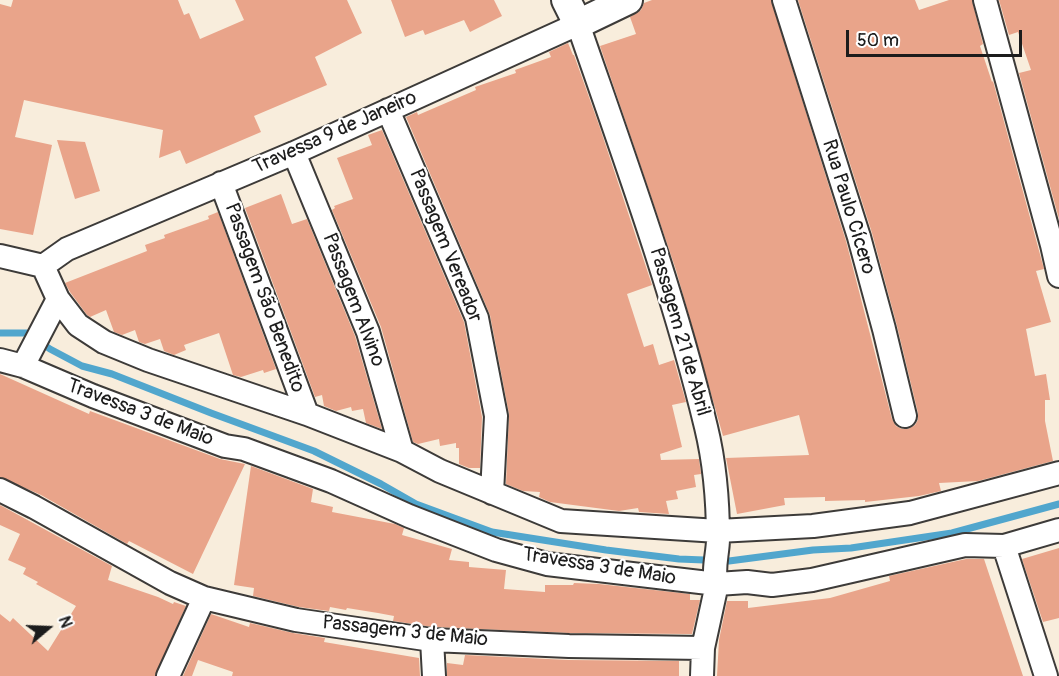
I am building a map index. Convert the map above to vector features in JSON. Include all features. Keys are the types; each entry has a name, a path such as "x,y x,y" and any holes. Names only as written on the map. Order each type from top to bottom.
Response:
{"street":[{"name":"Travessa 9 de Janeiro","path":"43,266 67,249 294,153 388,110 572,12 628,0"},
{"name":"Rua Paulo Cícero","path":"784,0 859,237 905,416"},
{"path":"985,0 1059,276"},
{"name":"Passagem 21 de Abril","path":"572,12 682,334 707,428 716,478 718,536 716,581 703,648 702,676"},
{"name":"Passagem Vereador","path":"388,110 477,318 496,416 492,493"},
{"name":"Passagem Alvino","path":"294,153 368,332 402,451"},
{"name":"Passagem São Benedito","path":"221,183 307,414"},
{"path":"0,256 43,266"},
{"name":"Travessa 3 de Maio","path":"43,266 56,302 78,325 104,342 148,360 307,414 402,451 440,471 561,521 718,536 910,513 1059,473"},
{"path":"0,360 26,358 56,302"},
{"name":"Travessa 3 de Maio","path":"26,358 93,396 225,446 244,449 331,481 409,516 496,550 547,564 772,585 812,580 965,545 1004,546 1059,530"},
{"name":"Passagem 3 de Maio","path":"0,490 170,583 204,598 296,621 432,640 569,646 703,648"},
{"path":"1004,546 1046,676"},
{"path":"168,676 204,598"},
{"path":"432,640 434,676"}],"building":[{"path":"13,0 178,0 184,15 189,13 200,39 244,20 235,0 347,0 362,33 315,57 327,85 254,116 261,132 186,164 180,150 159,158 163,130 24,100 15,137 52,145 33,235 0,229 0,4 11,7"},
{"path":"391,0 494,0 502,16 470,32 464,20 425,35 423,30 405,37"},
{"path":"652,0 771,0 846,241 892,419 896,426 908,429 915,425 918,413 897,326 872,233 798,0 915,0 919,10 949,0 972,0 983,44 980,46 993,81 1044,269 1036,271 1051,322 1026,329 1035,376 1046,374 1050,400 1045,400 1045,421 1053,461 978,481 939,483 941,491 919,496 865,502 865,500 825,501 825,497 784,498 785,505 737,514 726,458 809,455 799,415 723,436 676,270 600,46 636,34 630,17 641,10 644,3"},
{"path":"999,0 1059,0 1059,219 1019,73 1031,70 1018,32 1009,35"},
{"path":"568,43 600,128 652,285 627,294 644,347 653,344 659,365 674,360 686,402 672,405 682,447 660,454 661,460 699,459 701,474 694,475 696,487 676,491 678,499 666,501 669,514 639,512 638,508 619,511 550,502 539,497 540,492 523,491 506,484 509,414 490,315 406,117 417,112 418,115 476,90 475,87 516,73 515,70 551,57 549,52"},
{"path":"382,130 464,322 482,417 480,468 469,468 459,464 459,448 456,448 456,443 440,446 439,439 418,444 413,442 381,327 332,210 334,206 353,199 337,158 372,145 368,135"},
{"path":"57,140 85,142 100,191 75,199"},
{"path":"281,194 292,224 307,219 355,336 382,429 366,423 363,409 352,411 351,407 336,411 324,406 322,395 315,397 245,208"},
{"path":"218,212 276,369 264,373 263,370 241,377 233,375 219,333 184,345 186,350 174,355 164,351 160,339 145,344 139,342 135,330 122,335 114,332 106,310 90,317 65,283 147,251 145,245 165,238 164,235 209,219 208,216"},
{"path":"0,374 89,414 90,411 220,459 245,464 193,574 129,541 127,544 41,495 0,477"},
{"path":"251,466 313,489 311,502 333,507 332,512 395,524 404,528 402,535 452,549 449,560 469,562 469,567 506,570 504,589 545,592 545,585 573,585 574,583 690,594 690,600 700,600 692,634 569,633 433,627 393,621 394,616 378,613 347,608 346,610 330,607 329,611 299,607 253,596 254,588 234,585"},
{"path":"0,505 112,566 108,580 173,604 174,602 186,606 155,676 0,676 0,614 10,622 13,618 48,651 76,606 36,584 38,582 23,574 26,568 8,560 20,534 0,525"},
{"path":"1059,548 1059,618 1043,622 1022,559"},
{"path":"966,559 984,559 1023,676 717,676 719,640 727,601 748,601 748,608 830,598 890,581 889,576"},
{"path":"211,614 249,627 250,623 325,638 324,642 419,658 420,676 232,676 233,672 198,660 192,676 183,676"},
{"path":"465,655 569,660 679,661 679,676 447,676 447,663 463,665"}],"waterway":[{"path":"0,333 27,333 50,349 82,366 112,374 314,451 416,504 492,532 679,559 729,561 813,550 851,548 952,533 1059,504"}]}
